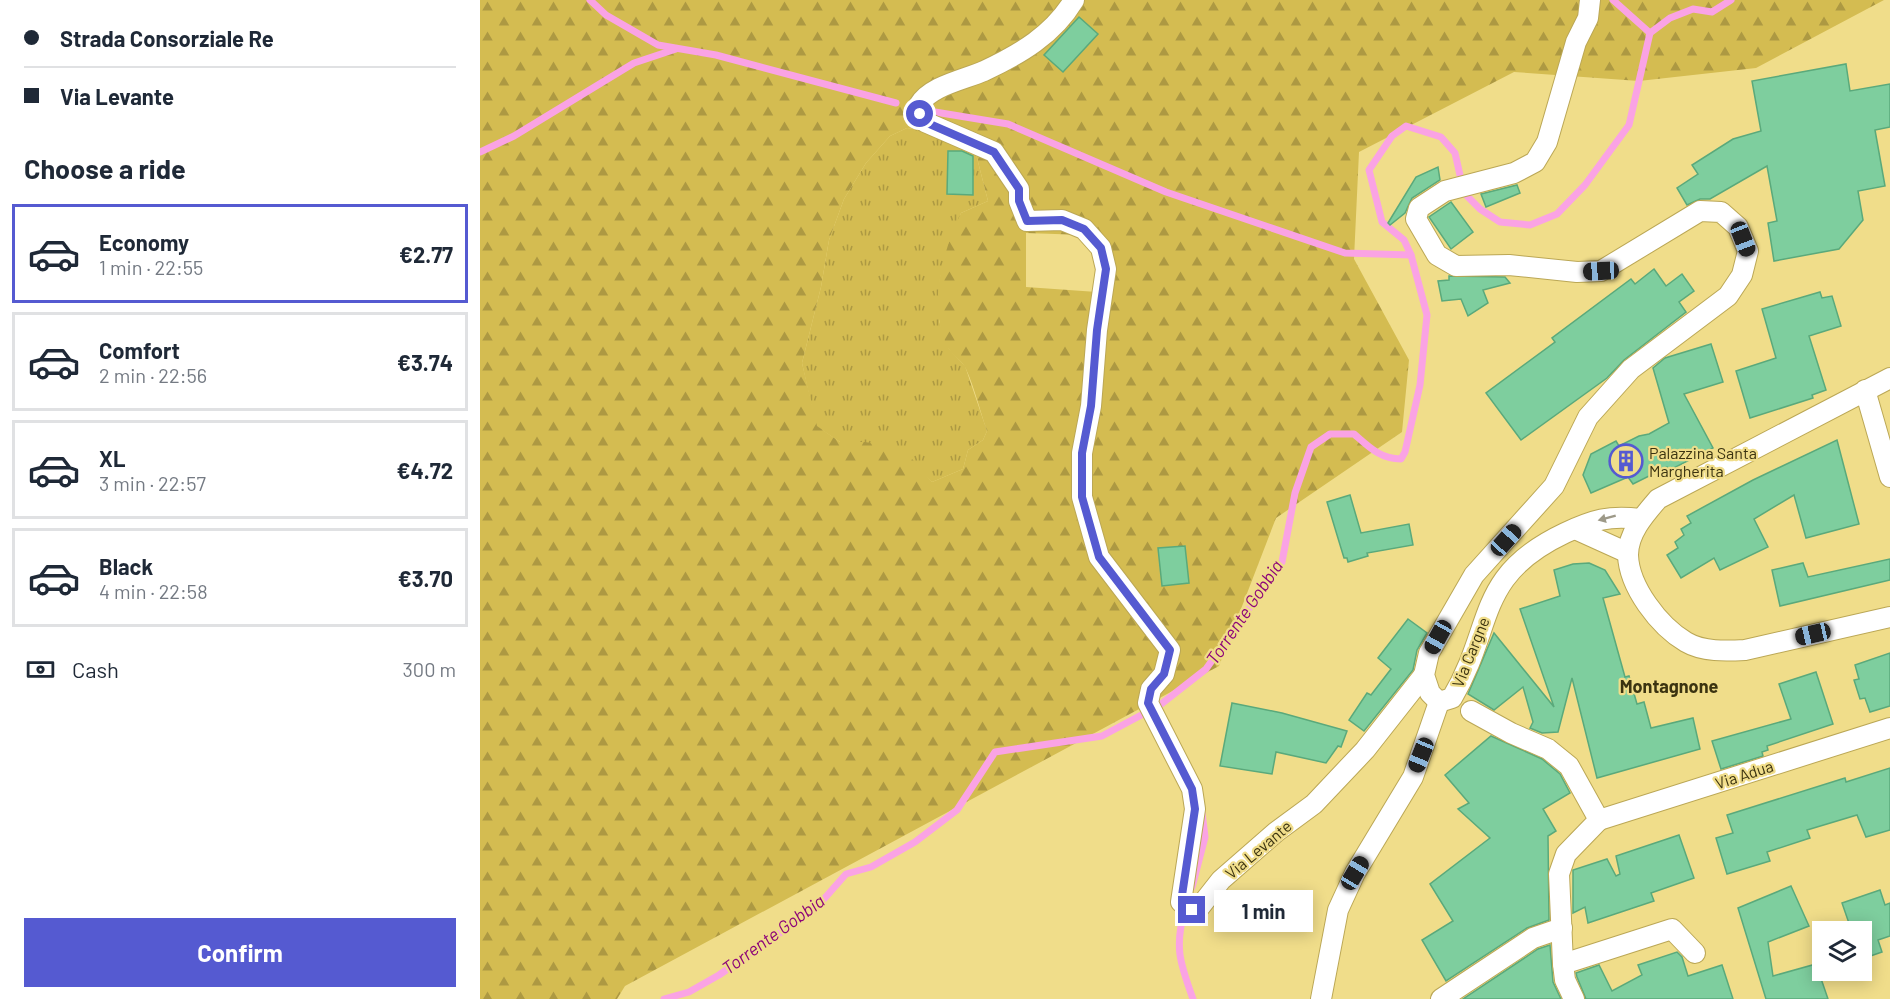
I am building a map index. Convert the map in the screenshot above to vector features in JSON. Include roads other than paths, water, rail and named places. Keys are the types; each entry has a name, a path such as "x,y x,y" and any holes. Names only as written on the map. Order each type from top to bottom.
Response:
{"street":[{"name":"Via Levante","path":"1074,0 1061,21 1030,47 985,70 925,95 919,105 925,122 994,152 1019,189 1019,201 1027,221 1062,220 1084,229 1101,248 1106,269 1097,330 1091,406 1082,453 1082,497 1099,557 1170,650 1164,674 1151,689 1148,703 1169,732 1192,789 1195,809 1187,906 1199,908 1221,880 1268,839 1321,798 1365,750 1424,675"},
{"path":"1439,702 1430,693 1424,675 1429,653 1474,575 1554,486 1588,417 1631,369 1728,296 1742,275 1748,251 1738,227 1721,212 1700,211 1601,271 1577,273 1509,265 1456,267 1437,255 1416,219 1419,208 1445,191 1514,173 1535,162 1547,142 1576,42 1588,18 1590,0"},
{"path":"1890,378 1658,499 1640,519 1628,554 1632,574 1643,598 1662,622 1687,643 1720,652 1745,650 1890,617"},
{"path":"1865,390 1890,477"},
{"name":"Via Cargne","path":"1321,999 1338,910 1355,873 1413,777 1439,702 1452,698 1464,677 1483,618 1506,573 1537,547 1575,529 1614,515 1640,519"},
{"path":"1575,529 1628,554"},
{"path":"1471,711 1511,734 1548,748 1569,766 1599,820 1566,854 1558,874 1565,980 1574,999"},
{"name":"Via Adua","path":"1599,820 1890,728"},
{"path":"1441,999 1533,938 1562,928"},
{"path":"1563,964 1672,929 1695,953"}],"waterway":[{"path":"590,0 606,15 658,45 716,55 896,103"},
{"path":"1613,0 1650,33"},
{"name":"Torrente Gobbia","path":"664,999 689,992 719,975 816,908 846,874 871,867 915,842 957,810 995,752 1102,736 1160,705 1206,669 1282,562 1295,493 1311,447 1330,434 1354,434 1381,455 1401,459 1405,452 1420,385 1427,315 1411,255 1404,240 1382,222 1369,170 1392,136 1406,126 1441,137 1455,153 1464,193 1480,209 1500,222 1530,225 1557,214 1585,185 1629,125 1650,33 1670,18 1693,9 1712,12 1731,0"},
{"path":"480,152 514,136 634,63 676,49"},
{"path":"929,111 1008,124 1166,192 1345,253 1411,255"},
{"path":"1192,887 1205,837 1202,813"},
{"path":"1185,909 1179,945 1193,999"}],"place":[{"name":"Palazzina Santa Margherita","path":"1626,461"}],"district":[{"name":"Montagnone","path":"1669,686"}]}
